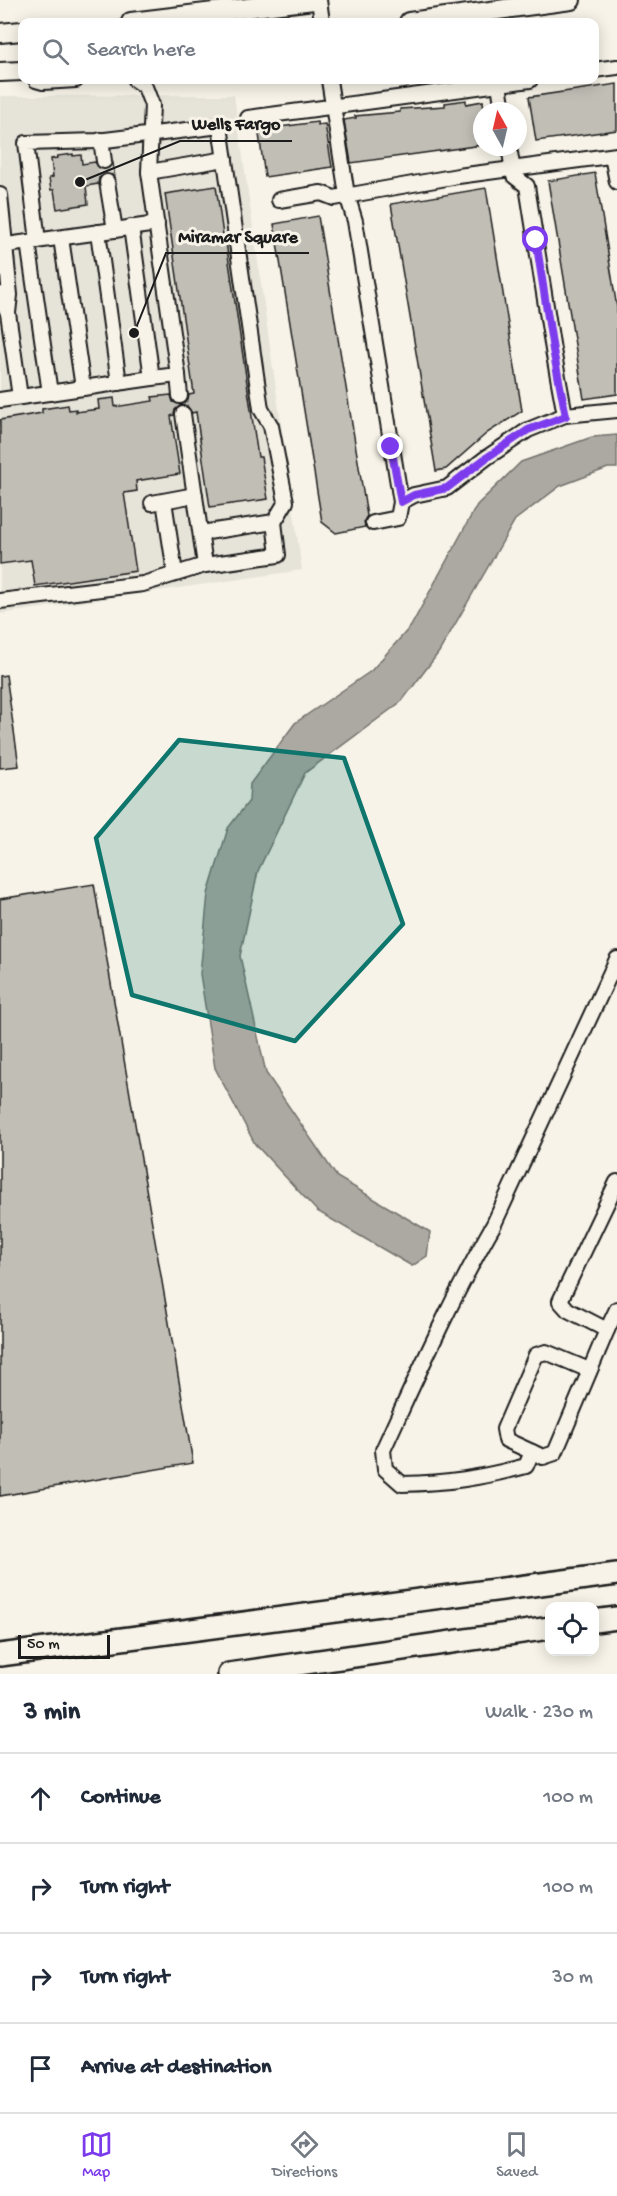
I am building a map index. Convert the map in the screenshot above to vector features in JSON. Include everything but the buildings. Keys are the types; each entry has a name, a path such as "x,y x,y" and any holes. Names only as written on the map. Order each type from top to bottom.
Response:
{"highway":[{"path":"0,1655 617,1574"},
{"path":"599,1620 617,1618"},
{"path":"229,1674 545,1629"}],"main road":[{"path":"164,18 314,0"},
{"path":"438,18 571,0"},
{"path":"0,33 18,31"}],"lane":[{"path":"319,0 321,18"},
{"path":"599,69 617,67"},
{"path":"141,84 145,87 152,105 149,172 180,396"},
{"path":"330,84 347,195 355,221 401,502 398,518 373,523"},
{"path":"248,118 499,84 502,102"},
{"path":"0,601 143,584 205,565 278,555 274,522 286,502 271,426 261,409 220,126 101,140 26,143 33,241 50,393"},
{"path":"101,140 104,160"},
{"path":"510,156 514,177 526,186 566,416"},
{"path":"279,200 321,193 334,198 512,169 615,156 617,182"},
{"path":"149,172 225,159"},
{"path":"107,183 115,230"},
{"path":"0,195 4,223 2,245 10,295 8,313 20,397"},
{"path":"2,245 157,224"},
{"path":"131,227 152,378"},
{"path":"98,232 119,383"},
{"path":"61,238 83,388"},
{"path":"0,294 8,313"},
{"path":"0,400 178,375"},
{"path":"401,502 414,495 447,488 528,430 566,416 617,410"},
{"path":"183,414 205,565"},
{"path":"175,573 158,502 195,495"},
{"path":"201,533 274,522"},
{"path":"532,1452 526,1466 490,1475 446,1483 402,1484 385,1469 383,1450 463,1279 494,1224 617,959"},
{"path":"607,1330 568,1310 560,1300 613,1203 617,1182"},
{"path":"589,1370 546,1352 536,1355 504,1429 506,1440 543,1457 555,1454 617,1309"}],"highlighted area":[{"path":"179,740 344,758 403,924 295,1041 132,995 96,838"}],"shaded area":[{"path":"234,95 302,570 0,614 0,96"},
{"path":"617,435 617,468 608,468 560,486 515,520 439,652 402,701 305,773 258,871 240,956 266,1073 337,1177 430,1232 427,1256 412,1266 317,1211 255,1144 215,1068 200,974 208,894 228,828 249,801 250,784 295,723 371,671 411,626 477,505 521,462 592,437"}],"tunnel":[{"path":"104,161 107,182"}],"place":[{"name":"Wells Fargo","path":"80,182"},
{"name":"Miramar Square","path":"134,333"}],"route":[{"path":"391,447 401,502 414,495 447,488 528,430 566,416 536,240"}]}
